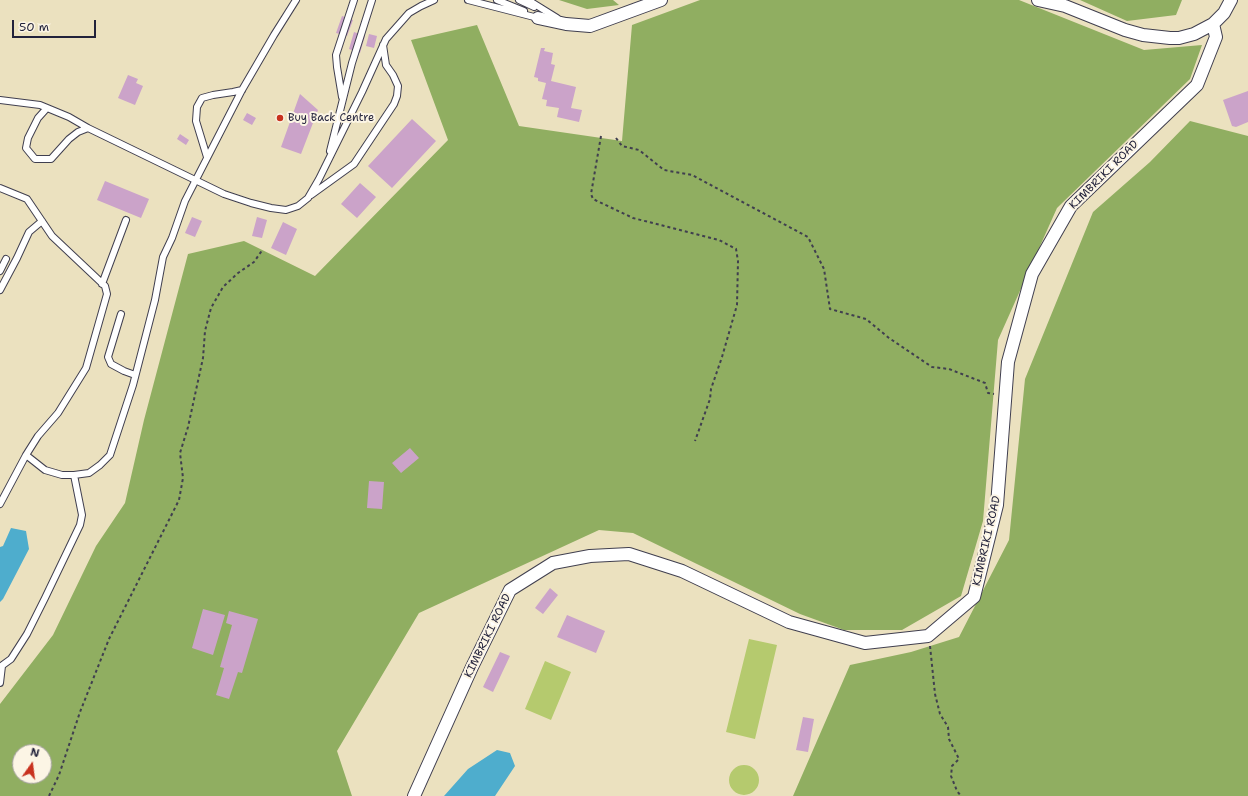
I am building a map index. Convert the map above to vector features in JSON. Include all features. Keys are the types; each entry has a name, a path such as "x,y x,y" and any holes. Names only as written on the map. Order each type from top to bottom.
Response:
{"street":[{"path":"544,16 566,24 590,26 661,0"},
{"path":"1038,0 1065,6"},
{"path":"1054,0 1065,6 1125,30 1143,35 1180,38 1194,34 1213,24 1224,12 1231,0"},
{"name":"KIMBRIKI ROAD","path":"414,796 472,667 510,590 553,563 590,556 629,554 682,571 789,622 865,643 928,636 974,597 997,505 1008,362 1032,274 1071,206 1197,85 1216,37 1213,24"}],"lane":[{"path":"26,455 45,470 62,475 74,475 89,473 110,455 135,375 155,300 163,257 172,238 185,201 242,90 296,0"},
{"path":"342,102 336,55 354,0"},
{"path":"327,163 355,52 372,0"},
{"path":"308,198 320,179 383,45 390,34 409,13 434,0"},
{"path":"468,0 544,16"},
{"path":"497,0 544,16"},
{"path":"519,0 544,16"},
{"path":"528,0 544,16"},
{"path":"0,100 40,105 69,117 88,128 224,194 251,203 286,210 298,206 354,164 394,104 398,86 386,65 383,45"},
{"path":"208,157 196,121 197,107 202,98 242,90"},
{"path":"47,108 38,118 28,138 26,148 35,159 51,159 69,139 78,132 88,128"},
{"path":"0,188 27,199 52,236 105,286 108,294 86,368 58,413 38,436 26,455 0,504"},
{"path":"102,284 126,220"},
{"path":"0,290 18,258 29,232 42,221"},
{"path":"0,271 6,259"},
{"path":"120,314 108,357 111,364 135,375"},
{"path":"0,683 1,667 11,659 27,634 46,598 80,525 82,515 74,475"}],"path":[{"path":"601,136 591,194 593,200 633,218 719,240 736,249 738,261 736,305 722,357 711,389 710,398 695,441"},
{"path":"616,138 622,146 639,150 664,170 692,176 808,237 824,269 830,308 866,319 889,338 932,367 948,369 985,383 988,393 1005,397"},
{"path":"49,796 59,775 80,712 109,639 180,500 183,478 180,453 188,427 202,358 205,331 211,308 223,287 238,273 254,262 263,249"},
{"path":"928,636 935,694 940,714 948,728 949,739 959,759 952,766 951,776 957,791 961,796"}],"green space":[{"path":"559,0 613,0 619,5 587,9"},
{"path":"700,0 1019,0 1144,50 1202,45 1190,79 1057,208 998,340 983,521 961,596 902,630 844,630 800,614 633,533 599,530 419,613 337,751 352,796 0,796 0,704 53,635 96,546 125,503 144,420 188,254 244,241 315,276 448,140 411,40 477,25 519,126 622,141 632,25"},
{"path":"1080,0 1182,0 1176,15 1127,21"},
{"path":"1190,121 1248,136 1248,796 793,796 850,665 911,652 959,637 1009,540 1025,379 1093,212 1150,162"},
{"path":"749,639 777,645 755,739 726,732"},
{"path":"545,661 571,672 551,720 525,709"},
{"path":"744,765 755,769 759,780 755,791 744,795 733,791 729,780 733,769"}],"water":[{"path":"11,528 26,531 29,549 0,602 0,547 3,546"},
{"path":"497,750 510,753 515,766 495,796 444,796 468,769"}],"building":[{"path":"342,16 353,20 347,36 336,33"},
{"path":"354,32 365,36 360,53 349,49"},
{"path":"369,34 377,36 374,48 366,46"},
{"path":"541,48 545,48 544,51 553,53 551,64 555,65 551,81 576,87 571,108 582,110 579,122 557,117 559,108 546,106 547,100 542,99 546,83 538,81 538,78 534,77"},
{"path":"128,75 138,79 136,83 143,86 135,105 118,98"},
{"path":"1248,91 1248,122 1236,127 1232,126 1223,100"},
{"path":"300,94 318,110 301,154 281,147"},
{"path":"247,113 256,118 252,125 243,120"},
{"path":"412,119 436,141 392,188 368,166"},
{"path":"180,134 189,140 186,145 177,139"},
{"path":"105,181 149,199 141,218 97,200"},
{"path":"360,183 376,197 357,218 341,204"},
{"path":"192,217 202,221 195,237 185,233"},
{"path":"257,217 267,220 262,238 252,236"},
{"path":"283,222 297,229 286,255 271,248"},
{"path":"410,448 419,458 401,473 392,463"},
{"path":"369,481 384,482 382,509 367,508"},
{"path":"550,588 558,595 543,614 535,608"},
{"path":"203,609 225,615 213,655 192,648"},
{"path":"229,611 258,619 242,673 238,672 229,699 216,695 224,668 220,667 232,625 226,623"},
{"path":"567,615 605,631 596,653 557,637"},
{"path":"500,652 510,656 493,692 483,687"},
{"path":"803,717 814,719 808,752 796,750"}],"place":[{"name":"Buy Back Centre","path":"280,118"}]}
